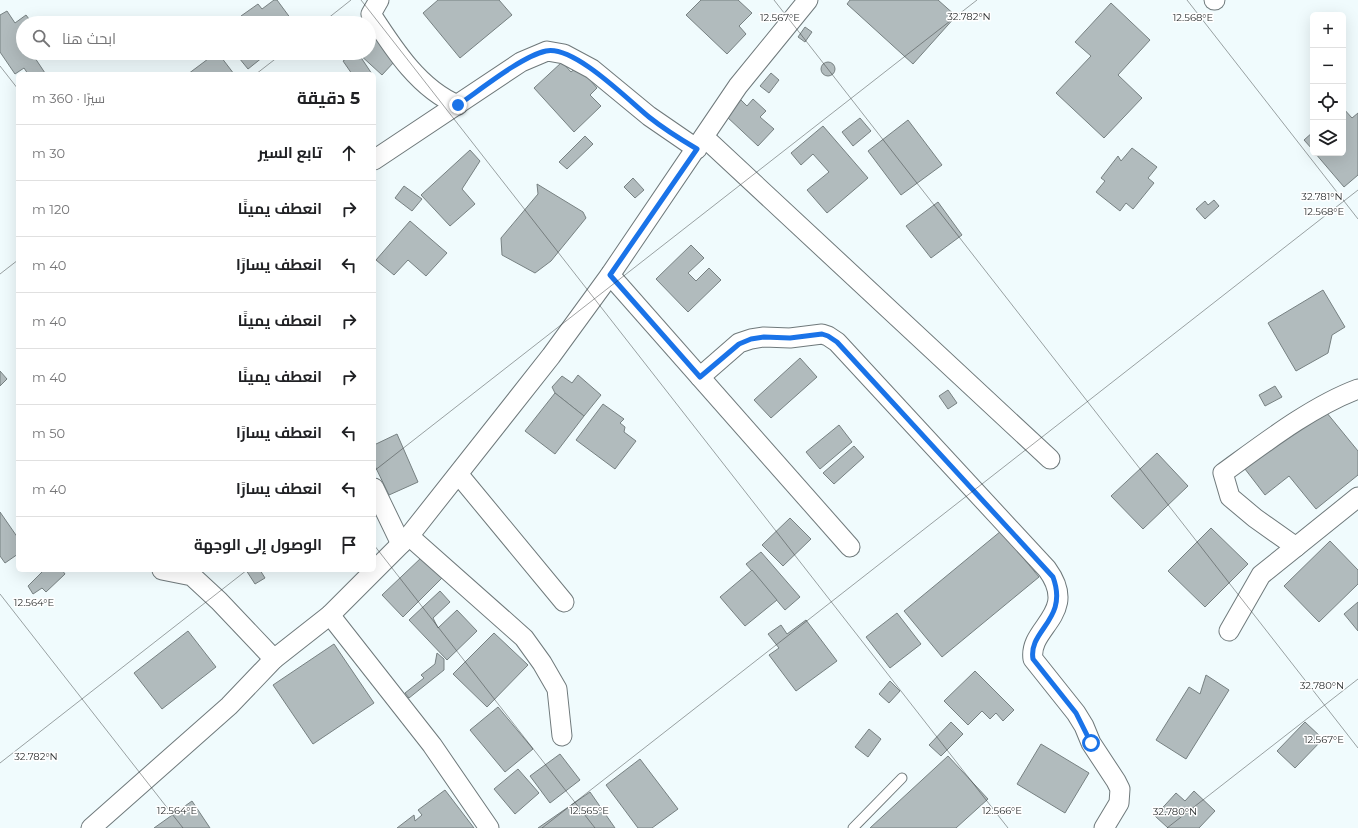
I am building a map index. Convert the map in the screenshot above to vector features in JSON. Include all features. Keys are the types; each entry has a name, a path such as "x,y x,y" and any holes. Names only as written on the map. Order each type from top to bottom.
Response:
{"street":[{"path":"372,16 371,14 379,0"},
{"path":"376,569 405,540 459,475 551,356 610,275 738,86 808,0"},
{"path":"376,22 387,39 417,76 447,100 458,105"},
{"path":"376,159 521,62 547,51 564,54 592,68 649,116 700,143 1050,459"},
{"path":"610,275 850,547"},
{"path":"700,377 739,344 751,339 764,337 790,338 816,335 828,336 837,342 1047,569 1056,587 1057,603 1051,618 1034,646 1032,653 1033,659 1076,713 1091,743 1120,789 1119,803 1104,828"},
{"path":"1296,547 1255,518 1230,497 1223,473 1307,416 1344,394 1358,389"},
{"path":"459,475 564,602"},
{"path":"376,491 405,540 524,638 557,689 562,736"},
{"path":"1229,631 1261,575 1358,497"},
{"path":"172,572 192,576 219,601 274,659"},
{"path":"91,828 229,706 274,659 330,615 373,572"},
{"path":"330,615 432,745 489,828"}],"lane":[{"path":"853,828 902,778"}],"building":[{"path":"274,0 277,0 289,16 241,16 258,4 262,9"},
{"path":"438,0 499,0 512,15 460,58 423,13"},
{"path":"701,0 738,0 752,13 739,26 746,34 727,54 686,15"},
{"path":"850,0 938,0 956,16 913,64 847,4"},
{"path":"1111,3 1150,40 1118,75 1142,98 1104,138 1056,93 1091,56 1075,42"},
{"path":"7,11 15,23 16,22 16,60 36,60 44,72 27,72 24,68 15,74 0,52 0,15"},
{"path":"805,27 812,32 805,42 798,37"},
{"path":"376,29 394,62 382,75 366,60 376,60"},
{"path":"207,60 223,60 232,72 191,72"},
{"path":"241,60 259,60 248,69"},
{"path":"363,60 371,72 351,72 343,61"},
{"path":"562,62 571,72 578,66 597,88 590,95 601,106 574,132 534,88"},
{"path":"825,62 831,62 835,66 835,72 831,76 825,76 821,72 821,66"},
{"path":"771,73 779,80 769,93 760,86"},
{"path":"753,99 766,111 760,117 774,129 758,146 726,116 741,100 747,106"},
{"path":"1346,111 1352,118 1358,113 1358,175 1344,187 1318,156 1346,156"},
{"path":"860,118 871,131 853,146 842,132"},
{"path":"908,120 942,165 901,195 868,151"},
{"path":"823,126 868,178 827,213 807,190 829,172 813,154 801,165 791,153"},
{"path":"1310,135 1310,147 1304,140"},
{"path":"585,136 593,144 567,169 559,162"},
{"path":"1132,148 1157,167 1148,178 1154,183 1133,209 1126,203 1120,211 1096,192 1105,181 1101,178 1118,156 1121,161"},
{"path":"470,150 480,161 462,189 475,204 450,226 421,195"},
{"path":"633,178 644,190 635,198 624,187"},
{"path":"537,184 583,212 586,218 551,261 535,273 502,255 501,238 538,194"},
{"path":"404,186 422,199 412,211 395,198"},
{"path":"1214,200 1219,206 1205,219 1196,209 1205,201 1208,205"},
{"path":"938,202 962,235 931,258 906,226"},
{"path":"410,221 447,253 426,276 408,260 394,275 376,260"},
{"path":"691,245 704,258 688,273 696,281 709,268 721,280 688,312 656,279"},
{"path":"1323,290 1345,327 1332,335 1328,353 1296,371 1268,323"},
{"path":"800,358 817,377 771,418 754,400"},
{"path":"0,371 7,379 0,386"},
{"path":"578,375 601,395 584,416 555,393 552,387 562,376 572,383"},
{"path":"1275,386 1282,397 1265,406 1259,395"},
{"path":"948,390 957,403 948,409 939,396"},
{"path":"555,393 584,416 555,454 525,431"},
{"path":"603,404 624,419 620,423 625,427 624,432 636,441 615,469 576,440"},
{"path":"1322,407 1358,451 1358,475 1316,509 1289,476 1265,495 1245,469"},
{"path":"839,425 852,442 820,469 806,452"},
{"path":"397,434 418,482 389,495 376,468 376,444"},
{"path":"854,446 864,457 834,484 823,473"},
{"path":"1157,453 1188,486 1143,529 1111,496"},
{"path":"0,512 16,535 16,555 5,563 0,556"},
{"path":"790,518 811,539 783,566 762,545"},
{"path":"1211,528 1248,564 1205,607 1168,571"},
{"path":"1001,531 1039,577 942,657 904,611"},
{"path":"1330,541 1358,570 1358,584 1319,622 1284,586"},
{"path":"761,552 800,597 785,610 746,564"},
{"path":"422,557 442,578 403,617 382,595"},
{"path":"752,570 777,600 745,626 720,597"},
{"path":"42,572 64,572 65,574 46,592 42,588 33,594 28,586"},
{"path":"247,572 261,572 265,578 255,584"},
{"path":"440,591 450,602 433,618 438,628 457,610 477,631 447,660 409,620"},
{"path":"1358,602 1358,631 1344,614"},
{"path":"897,613 921,644 890,668 866,637"},
{"path":"806,620 837,661 796,691 769,655 779,648 768,634 781,625 787,634"},
{"path":"188,631 216,667 162,709 134,673"},
{"path":"494,633 528,665 487,707 453,674"},
{"path":"334,644 374,703 313,744 273,685"},
{"path":"437,653 444,659 444,670 409,698 405,693 424,678 421,675 435,664"},
{"path":"975,671 1014,710 1003,721 996,713 990,719 982,711 968,725 944,701"},
{"path":"1206,675 1229,690 1186,759 1156,740 1189,687 1200,694"},
{"path":"890,681 900,691 889,703 879,694"},
{"path":"498,707 533,749 505,772 470,730"},
{"path":"951,722 963,734 941,756 929,745"},
{"path":"1305,722 1323,739 1295,768 1277,751"},
{"path":"869,729 881,739 868,757 855,747"},
{"path":"1041,744 1089,773 1065,813 1017,784"},
{"path":"560,754 580,780 550,803 530,776"},
{"path":"948,756 988,799 956,828 870,828"},
{"path":"640,759 678,809 652,828 638,828 606,785"},
{"path":"518,769 539,793 515,814 494,789"},
{"path":"445,790 474,828 397,828 414,815 415,821 422,815 418,810"},
{"path":"1194,791 1215,811 1199,828 1168,828 1155,816 1176,793 1185,801"},
{"path":"590,792 615,828 538,828"},
{"path":"192,801 210,828 154,828"}],"route":[{"path":"458,105 521,62 547,51 564,54 592,68 668,131 697,149 610,275 700,377 739,344 751,339 777,336 790,338 822,334 833,338 1053,577 1058,597 1056,608 1034,646 1032,653 1033,659 1037,666 1076,713 1084,726 1091,743"}]}
